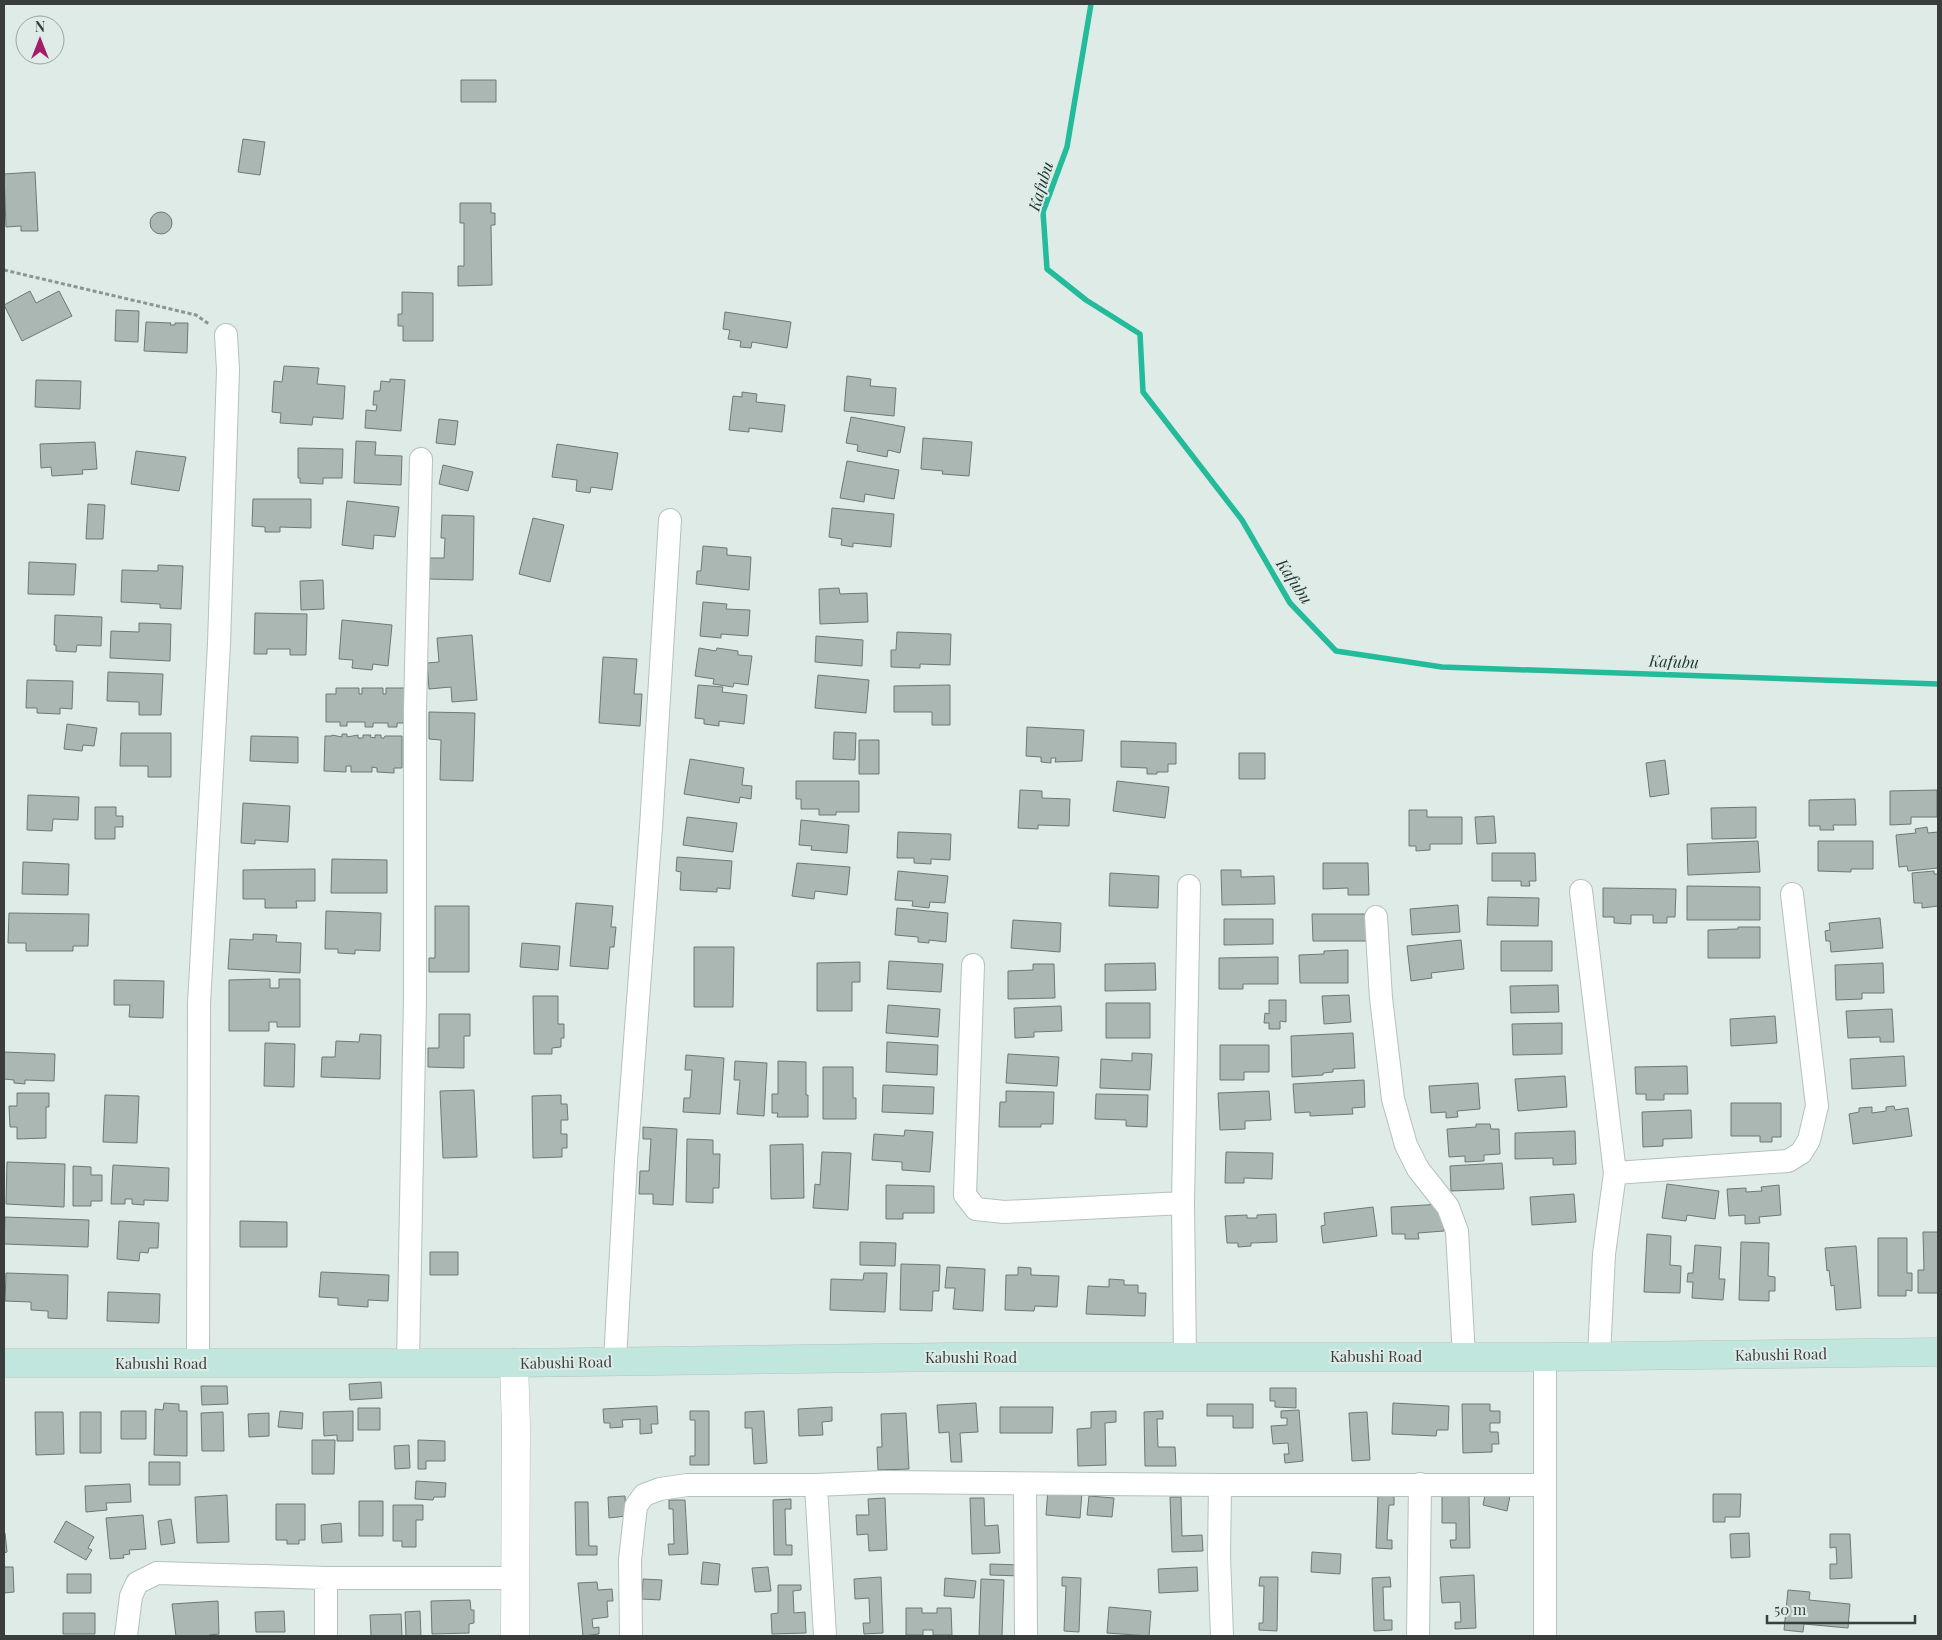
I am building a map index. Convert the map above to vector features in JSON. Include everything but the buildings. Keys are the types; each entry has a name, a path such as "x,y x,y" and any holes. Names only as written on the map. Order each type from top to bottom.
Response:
{"main road":[{"name":"Kabushi Road","path":"4,1363 514,1363 1185,1356 1545,1357 1938,1352"}],"street":[{"path":"198,1364 199,1004 219,644 228,370 226,335"},
{"path":"408,1362 415,998 415,709 421,460"},
{"path":"615,1362 626,1160 651,827 670,520"},
{"path":"1185,1356 1183,1203 1189,886"},
{"path":"1581,891 1615,1173 1604,1254 1599,1356"},
{"path":"1615,1173 1788,1160 1802,1153 1809,1140 1817,1106 1792,894"},
{"path":"1376,917 1381,998 1393,1099 1406,1144 1418,1169 1448,1207 1457,1231 1464,1357"},
{"path":"973,965 965,1196 976,1209 1004,1212 1183,1203"},
{"path":"1545,1357 1545,1636"},
{"path":"514,1363 516,1427 515,1636"},
{"path":"631,1636 630,1560 636,1506 644,1495 660,1489 687,1485 816,1486 884,1482 1545,1485"},
{"path":"1025,1484 1026,1636"},
{"path":"1418,1636 1420,1484"},
{"path":"1220,1485 1219,1556 1222,1636"},
{"path":"816,1486 825,1636"},
{"path":"126,1636 130,1596 137,1583 157,1573 326,1578 514,1578"},
{"path":"326,1578 326,1636"}],"path":[{"path":"4,270 196,315 226,335"}],"waterway":[{"name":"Kafubu","path":"1091,4 1067,147 1043,212 1047,269 1086,300 1140,334 1143,392 1242,520 1290,603 1336,651 1442,667 1938,684"}]}
